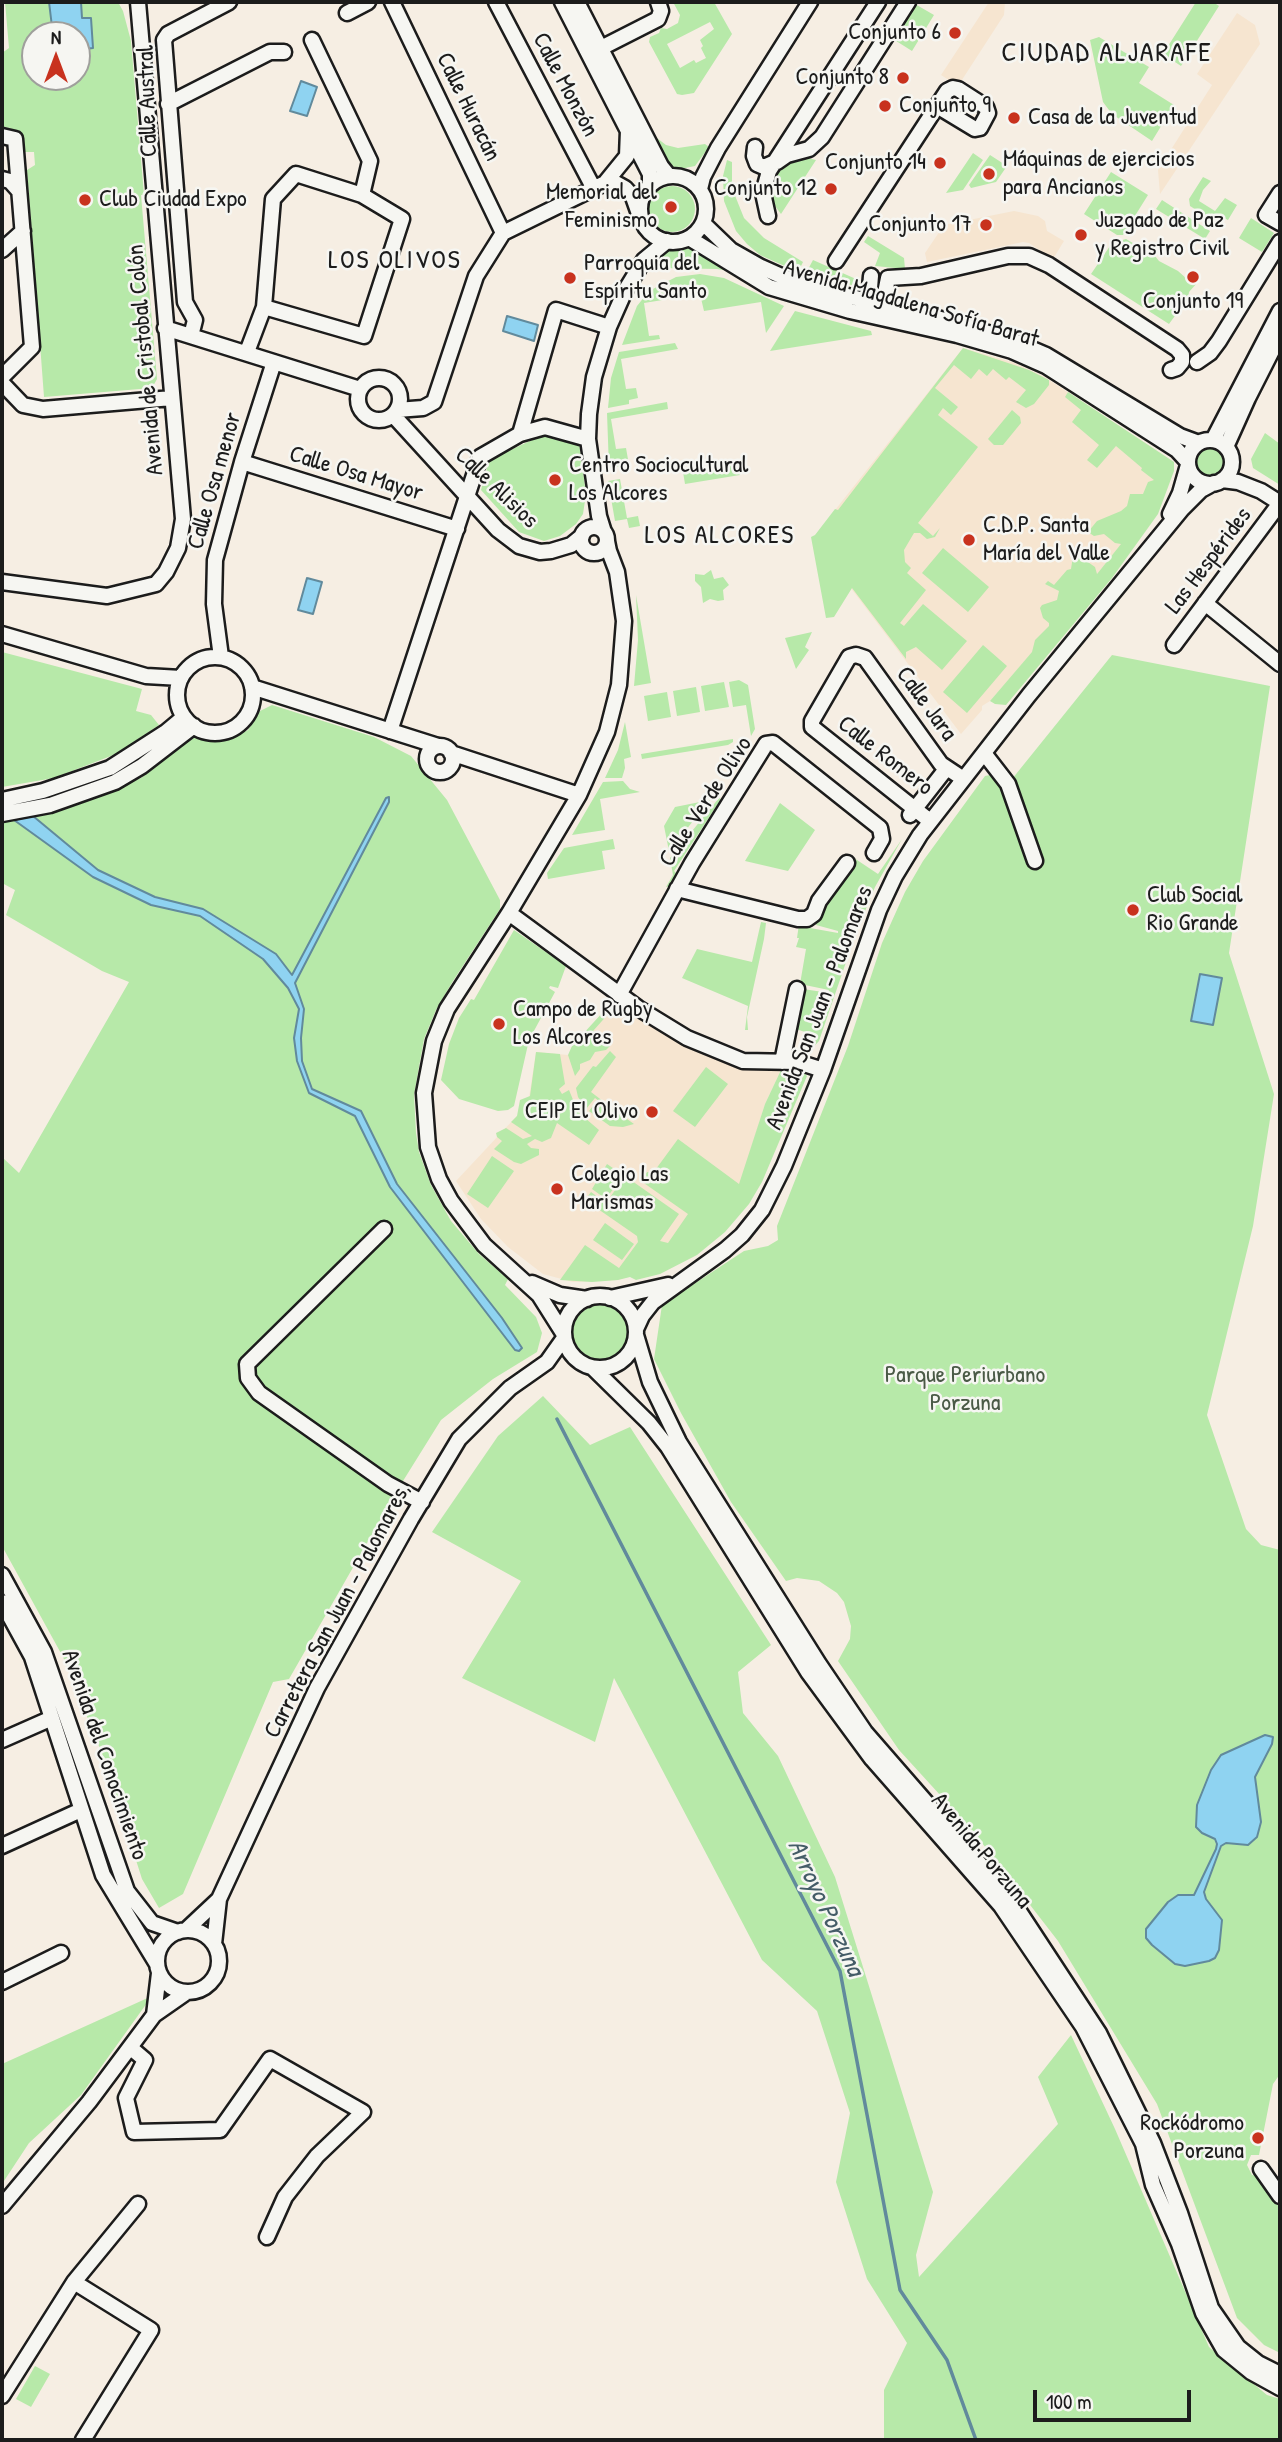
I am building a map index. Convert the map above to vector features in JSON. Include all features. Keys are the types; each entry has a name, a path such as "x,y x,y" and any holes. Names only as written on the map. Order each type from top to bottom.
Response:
{"street":[{"name":"Calle Austral","path":"191,336 195,320 185,302 164,40 172,31 229,2"},
{"path":"347,13 368,2"},
{"name":"Calle Huracán","path":"393,2 503,233"},
{"name":"Calle Monzón","path":"496,2 600,186"},
{"path":"562,2 650,174 650,184 640,205 644,224 644,260"},
{"path":"395,412 400,403 398,390 389,380 376,377 364,383 360,389 359,408 368,417 381,420 395,412 423,408 434,402 467,297 476,276 503,233 600,186 616,183 633,197 644,224 656,237 678,241 689,237 703,223 705,200 700,190 692,181 675,176 661,166 577,2"},
{"path":"601,48 658,19 662,11 657,2"},
{"path":"700,190 703,177 718,148 810,2"},
{"path":"768,216 763,193 771,167 878,2"},
{"path":"755,147 757,164 771,167 781,158 809,149 822,137 908,2"},
{"name":"Avenida de Cristobal Colón","path":"2,582 107,596 156,584 166,572 178,548 183,519 137,4"},
{"path":"312,40 370,161 362,195"},
{"path":"168,104 271,52 284,52"},
{"path":"836,261 937,106"},
{"path":"600,186 627,156 628,130"},
{"path":"2,136 15,139 32,347 2,377"},
{"path":"791,136 792,148 800,151 809,149"},
{"path":"650,184 697,172 718,148"},
{"path":"247,352 264,307 273,199 296,174 362,195 402,219 364,336 264,307"},
{"path":"2,179 10,181 19,191"},
{"path":"1280,193 1266,215 1280,223"},
{"name":"Avenida Magdalena Sofía Barat","path":"703,223 731,250 799,284 876,301 1011,340 1046,355 1180,436 1206,441"},
{"path":"2,250 23,231"},
{"name":"Avenida Magdalena Sofía Barat","path":"689,237 769,287 850,311 957,335 1012,351 1035,361 1178,450 1188,464"},
{"path":"588,1366 567,1349 564,1336 545,1302 477,1237 451,1201 428,1147 423,1110 426,1075 440,1024 579,795 607,732 619,685 624,642 619,582 595,496 588,439 592,387 609,327 625,291 644,260 667,241"},
{"path":"1197,362 1210,353 1219,341 1280,243"},
{"path":"876,301 888,278 921,276 1019,255 1029,256 1049,265 1177,349 1182,355 1182,362 1171,370"},
{"path":"871,276 876,301"},
{"path":"520,435 556,310 609,327"},
{"path":"1152,545 1178,498 1191,450 1206,441 1280,311"},
{"path":"166,328 360,389"},
{"path":"1152,545 1191,499 1229,472 1231,464 1226,447 1280,335"},
{"name":"Calle Osa menor","path":"221,657 214,604 215,560 242,462 274,362"},
{"path":"2,383 23,405 43,409 172,398"},
{"name":"Calle Alisios","path":"395,412 508,538 530,550 540,552 564,548 576,542 584,533"},
{"path":"395,733 466,494 480,457 520,435 545,428 588,439"},
{"path":"1206,441 1226,447"},
{"name":"Calle Osa Mayor","path":"242,462 457,529"},
{"path":"1188,464 1197,479 1203,482 1238,482 1261,491"},
{"path":"1231,464 1261,491 1280,503"},
{"path":"595,496 594,514 584,533 583,547 606,561 619,582"},
{"name":"Las Hespérides","path":"1174,645 1280,503"},
{"path":"584,533 593,527 606,536"},
{"path":"593,553 603,550 606,536"},
{"name":"Avenida San Juan - Palomares","path":"636,1332 642,1316 653,1302 733,1243 762,1210 784,1166 823,1070 878,910 895,876 930,821 962,778 1152,545"},
{"path":"1205,603 1280,664"},
{"path":"2,634 146,676 181,678"},
{"name":"Calle Jara","path":"812,727 812,721 847,660 856,655 865,658 946,769 962,778"},
{"path":"208,657 221,657 236,663 245,671 253,695 251,708 244,720 221,733 210,733 189,722 177,695 181,678 195,662 208,657"},
{"path":"252,687 579,795"},
{"path":"2,800 43,791 110,768 166,732 189,722"},
{"path":"2,814 50,805 115,782 142,766 189,722"},
{"name":"Calle Romero","path":"812,727 912,813 930,821"},
{"path":"395,733 427,761 433,771 443,772 452,765 445,750"},
{"name":"Calle Verde Olivo","path":"619,995 675,893 764,747 769,743 776,745 880,828 883,839 874,853"},
{"path":"427,761 429,751 445,750"},
{"path":"984,752 1008,784 1035,861"},
{"path":"912,813 946,769"},
{"path":"675,893 807,919 814,914 823,896 847,863"},
{"path":"675,893 761,916"},
{"path":"509,914 619,995 687,1038 736,1059 804,1063 823,1070"},
{"path":"782,1062 797,989"},
{"path":"384,1230 247,1364 248,1378 259,1393 388,1484 422,1502"},
{"path":"519,1275 550,1292 587,1298 610,1298 657,1289 682,1280"},
{"path":"564,1336 570,1312 587,1298"},
{"path":"534,1370 560,1362 610,1367 625,1358 631,1351 636,1332 628,1310 610,1298"},
{"name":"Avenida Porzuna","path":"636,1332 650,1382 679,1442 819,1664 865,1732 1013,1902 1099,2032 1153,2143 1180,2213 1211,2308 1238,2347 1258,2363 1280,2374"},
{"name":"Carretera San Juan - Palomares,","path":"214,1944 219,1899 317,1688 422,1502 459,1439 510,1388 547,1362 564,1336"},
{"name":"Avenida Porzuna","path":"588,1366 640,1413 668,1447 808,1672 872,1759 1001,1906 1083,2027 1143,2144 1153,2185 1179,2244 1203,2313 1224,2350 1251,2372 1280,2388"},
{"name":"Avenida del Conocimiento","path":"2,1575 44,1652 127,1891 152,1923 182,1931"},
{"name":"Avenida del Conocimiento","path":"2,1602 32,1657 103,1875 158,1968"},
{"path":"2,1740 52,1718"},
{"path":"2,1846 81,1810"},
{"name":"Carretera San Juan - Palomares,","path":"182,1931 219,1899"},
{"path":"2,2206 131,2048 154,2015 187,1992 205,1987 217,1972 217,1953 214,1944 206,1937 197,1932 182,1931 162,1944 154,2015"},
{"path":"2,1982 61,1953"},
{"path":"158,1968 166,1983 187,1992"},
{"path":"131,2048 145,2060 126,2098 134,2132 220,2130 270,2059 363,2112 309,2166 285,2197 267,2237"},
{"path":"1261,2169 1280,2196"},
{"path":"2,2396 74,2282 138,2204"},
{"path":"74,2282 151,2330 83,2440"}],"shaded area":[{"path":"989,2 1005,2 1004,15 958,86 941,75"},
{"path":"1237,13 1255,25 1260,44 1160,194 1158,170 1212,85 1197,74"},
{"path":"1014,211 1038,216 1045,221 1047,231 1064,241 1053,259 1023,242 927,262 925,253 944,225"},
{"name":"C.D.P. Santa María del Valle","path":"963,348 1015,363 1043,376 1174,462 1124,541 1039,645 990,701 982,706 982,710 961,734 813,538"},
{"path":"614,1000 683,1043 781,1070 765,1104 741,1181 716,1233 652,1270 618,1280 573,1282 543,1274 508,1247 481,1219 456,1181 528,1104 536,1052 568,1055"}],"green space":[{"name":"Club Ciudad Expo","path":"5,2 118,2 123,11 131,41 144,195 141,195 157,379 152,388 44,397 27,170 35,165 34,152 21,152 20,135 10,128 2,127 2,53 9,48"},
{"path":"673,2 714,2 732,34 694,93 682,95 677,94 649,42 650,37 659,33 661,28 667,29 678,23 680,15","holes":["710,22 714,29 700,40 706,58 696,63 694,60 680,68 667,44"]},
{"path":"1196,2 1213,2 1219,6 1181,66 1163,54"},
{"path":"915,4 934,15 912,51 893,39"},
{"path":"1099,37 1149,67 1139,83 1174,105 1152,141 1112,114 1103,102 1090,40"},
{"path":"653,135 666,145 678,148 705,144 709,147 695,166 680,169 671,167 664,161"},
{"path":"973,153 983,160 963,190 946,193"},
{"name":"Máquinas de ejercicios para Ancianos","path":"990,155 1007,166 996,182 971,188 969,185"},
{"path":"727,160 732,162 732,188 744,218 764,238 803,262 798,272 760,255 736,231 724,201 723,176"},
{"path":"792,160 816,160 781,214 775,206 772,193 776,171"},
{"path":"1111,172 1148,195 1123,235 1117,235 1084,214"},
{"path":"1203,177 1211,181 1203,190 1199,201 1215,211 1225,198 1237,205 1228,220 1224,218 1220,225 1190,206 1189,199"},
{"path":"672,186 689,192 695,209 689,226 672,232 655,226 649,209 655,192"},
{"path":"1162,200 1210,231 1205,239 1156,209"},
{"path":"1251,218 1274,233 1262,252 1239,238"},
{"path":"868,236 904,258 905,269 875,266 880,253 864,242"},
{"path":"1126,239 1197,283 1169,324 1091,274 1112,243"},
{"path":"692,248 730,271 662,268 650,261 662,251"},
{"path":"813,260 856,279 861,287 805,275"},
{"path":"700,274 724,278 784,306 766,333 761,302 704,311 700,294 644,303 649,336 659,335 660,339 622,345 637,306 649,291 676,277"},
{"path":"795,311 871,331 872,335 770,351"},
{"path":"675,343 678,349 621,359 626,389 636,388 638,398 629,400 629,404 608,408 611,378 619,352"},
{"path":"963,348 1029,370 1049,380 1049,385 1034,404 1026,408 1016,402 1026,390 1009,377 1006,380 993,369 987,376 979,369 971,379 954,365 935,388 958,407 951,415 943,408 938,415 978,447 918,523 933,536 940,528 935,537 927,539 920,533 914,533 904,550 905,562 911,568 907,573 926,590 900,623 904,626 923,604 967,641 942,670 916,647 906,652 906,659 852,588 834,617 826,618 811,537 835,509 838,510"},
{"path":"1068,392 1174,462 1174,471 1158,514 1112,578 1006,705 995,704 990,701 1032,652 1035,640 1049,626 1040,608 1057,600 1059,591 1045,584 1048,581 1054,585 1071,569 1073,556 1083,552 1085,560 1095,567 1097,574 1121,544 1115,543 1104,534 1094,536 1088,532 1097,521 1127,506 1130,494 1143,494 1148,482 1154,480 1116,446 1097,468 1087,460 1099,445 1072,422 1081,410 1065,397"},
{"path":"667,402 668,409 611,419 616,449 626,448 629,465 609,468 607,413"},
{"path":"1012,410 1020,417 1021,423 1003,445 994,445 988,439"},
{"path":"547,433 579,442 586,494 583,514 576,524 560,536 544,541 519,532 481,490 489,460"},
{"path":"1265,433 1280,444 1280,485 1253,468 1251,459"},
{"path":"1209,447 1219,451 1223,461 1219,471 1209,475 1199,471 1195,461 1199,451"},
{"path":"738,462 740,475 685,484 683,472"},
{"path":"620,479 627,518 638,516 640,526 629,528 627,519 615,521 608,481"},
{"path":"943,548 989,587 968,612 922,573"},
{"path":"711,570 714,579 723,577 729,585 723,590 724,600 710,599 703,603 701,587 695,581 695,574 704,575"},
{"path":"636,595 651,683 634,686 638,640"},
{"path":"812,632 805,647 809,650 796,669 785,638"},
{"path":"983,645 1007,666 967,713 943,692"},
{"path":"2,652 142,689 136,711 151,715 159,725 116,754 54,778 2,787"},
{"name":"Parque Periurbano Porzuna","path":"1112,655 1270,686 1229,953 1274,1094 1253,1226 1207,1415 1246,1529 1261,1545 1280,1550 1280,2074 1273,2084 1259,2155 1251,2155 1247,2165 1252,2175 1264,2177 1280,2205 1280,2353 1264,2345 1237,2318 1157,2104 1058,1941 972,1830 899,1750 838,1661 850,1639 851,1626 844,1602 837,1593 819,1581 797,1578 786,1581 731,1502 654,1359 662,1305 744,1251 768,1246 778,1240 777,1226 848,1046 882,943 905,892 923,861 985,776 994,777 1004,789"},
{"path":"739,680 748,685 755,729 751,736 746,705 733,707 729,682"},
{"path":"724,682 729,707 705,711 701,686"},
{"path":"696,687 700,712 677,716 673,691"},
{"path":"667,692 671,717 648,721 644,696"},
{"path":"272,705 374,737 411,756 447,800 500,900 500,909 436,1010 424,1039 414,1095 416,1133 419,1152 431,1185 451,1221 479,1254 508,1279 505,1285 536,1317 542,1333 537,1352 493,1379 441,1420 398,1489 289,1679 273,1682 183,1894 159,1908 142,1879 103,1756 63,1657 2,1546 2,1157 19,1173 129,982 102,971 6,915 15,890 2,883 2,821 54,811 141,778 194,737 229,740 248,730 258,712"},
{"path":"625,722 631,757 624,759 622,778 605,778 618,750"},
{"path":"733,739 728,745 642,759 641,754"},
{"path":"623,781 630,789 640,792 600,799 605,830 572,835 603,782"},
{"path":"719,798 721,799 674,871 678,875 672,885 666,887 673,875 670,858"},
{"path":"710,800 669,851 664,826 675,807"},
{"path":"780,803 815,830 788,871 745,861"},
{"path":"613,839 615,849 602,851 605,869 548,879 547,873 564,848"},
{"path":"902,839 875,887 856,933 819,1041 806,1055 793,1055 803,1048 805,1032 796,1029 803,989 823,992 818,1023 829,990 800,984 806,949 796,947 799,924 769,919 769,914 810,924 810,928 838,933 816,925 820,907 854,858 878,874"},
{"path":"761,922 766,923 764,939 747,1017 748,1030 745,1030 748,1006 682,978 697,949 752,962"},
{"path":"514,930 566,966 558,988 549,988 555,992 529,1040 514,1106 498,1111 459,1099 441,1080 449,1044 459,1018 471,999 474,1000"},
{"path":"614,1000 618,1003 593,1031 610,1037 610,1046 606,1050 595,1052 590,1060 580,1064 575,1076 568,1055 572,1046"},
{"path":"610,1051 616,1057 591,1092 608,1105 595,1098 586,1109 576,1088 593,1066 596,1067"},
{"path":"536,1052 560,1054 565,1084 559,1089 562,1094 569,1090 578,1112 599,1130 589,1145 557,1123 551,1138 542,1142 535,1139 527,1144 531,1148 539,1149 539,1155 521,1164 494,1149 502,1141 496,1133 506,1128 523,1139 532,1136 511,1122 517,1116 520,1100 530,1096"},
{"path":"706,1067 728,1084 695,1127 673,1111"},
{"path":"781,1070 802,1071 807,1076 762,1182 749,1204 725,1232 697,1255 660,1274 636,1280 630,1277 592,1282 560,1280 585,1245 619,1268 638,1242 637,1236 585,1200 591,1192 606,1203 625,1176 679,1214 660,1241 668,1243 688,1214 641,1181 647,1172 653,1173 678,1139 739,1184 765,1104"},
{"path":"596,1102 607,1110 610,1107 634,1124 610,1126 589,1111"},
{"path":"492,1156 514,1171 488,1208 467,1194"},
{"path":"607,1164 623,1175 606,1199 592,1189"},
{"path":"605,1223 634,1244 622,1260 593,1240"},
{"path":"600,1305 619,1313 627,1332 619,1351 600,1359 581,1351 573,1332 581,1313"},
{"path":"543,1396 590,1445 630,1427 771,1645 738,1672 743,1713 778,1756 835,1877 933,2192 916,2255 919,2277 1058,2124 1038,2077 1071,2035 1115,2129 1209,2347 1267,2395 1280,2399 1280,2440 884,2440 884,2390 907,2343 867,2279 836,2182 850,2113 817,2011 762,1960 614,1678 595,1742 462,1678 521,1581 432,1532 498,1436"},
{"path":"152,1996 81,2095 29,2143 2,2184 2,2064"},
{"path":"35,2366 50,2374 31,2407 16,2399"}],"water":[{"path":"49,2 81,2 82,18 91,18 93,48 91,21 51,21"},
{"path":"301,81 317,87 307,116 290,111"},
{"path":"507,316 538,325 534,341 503,331"},
{"path":"307,578 322,582 313,614 298,610"},
{"path":"389,797 389,802 295,983 304,1009 302,1061 312,1089 361,1111 397,1184 502,1318 522,1348 519,1351 515,1350 390,1187 355,1116 309,1093 297,1061 294,1038 299,1009 288,988 263,959 200,916 151,905 93,877 14,820 33,816 98,870 155,897 203,909 276,954 292,975 386,798"},
{"path":"1200,974 1222,978 1213,1025 1191,1021"},
{"path":"1265,1735 1273,1737 1255,1777 1261,1822 1257,1837 1248,1845 1226,1843 1221,1846 1204,1892 1206,1899 1222,1920 1219,1950 1215,1958 1209,1961 1185,1966 1175,1964 1146,1938 1146,1929 1168,1902 1178,1895 1194,1895 1216,1849 1215,1839 1196,1827 1197,1805 1211,1770 1221,1755"}],"waterway":[{"name":"Arroyo Porzuna","path":"557,1419 840,1971 900,2290 947,2360 976,2440"}],"place":[{"name":"Conjunto 6","path":"955,33"},
{"name":"Conjunto 8","path":"903,78"},
{"name":"Conjunto 9","path":"885,106"},
{"name":"Casa de la Juventud","path":"1014,118"},
{"name":"Conjunto 14","path":"940,163"},
{"name":"Máquinas de ejercicios para Ancianos","path":"989,174"},
{"name":"Conjunto 12","path":"831,189"},
{"name":"Club Ciudad Expo","path":"85,200"},
{"name":"Memorial del Feminismo","path":"671,207"},
{"name":"Conjunto 17","path":"986,225"},
{"name":"Juzgado de Paz y Registro Civil","path":"1081,235"},
{"name":"Conjunto 19","path":"1193,277"},
{"name":"Parroquia del Espíritu Santo","path":"570,278"},
{"name":"Centro Sociocultural Los Alcores","path":"555,480"},
{"name":"C.D.P. Santa María del Valle","path":"969,540"},
{"name":"Club Social Rio Grande","path":"1133,910"},
{"name":"Campo de Rugby Los Alcores","path":"499,1024"},
{"name":"CEIP El Olivo","path":"652,1112"},
{"name":"Colegio Las Marismas","path":"557,1189"},
{"name":"Rockódromo Porzuna","path":"1258,2138"}],"district":[{"name":"CIUDAD ALJARAFE","path":"1107,54"},
{"name":"LOS OLIVOS","path":"395,261"},
{"name":"LOS ALCORES","path":"720,536"}]}
